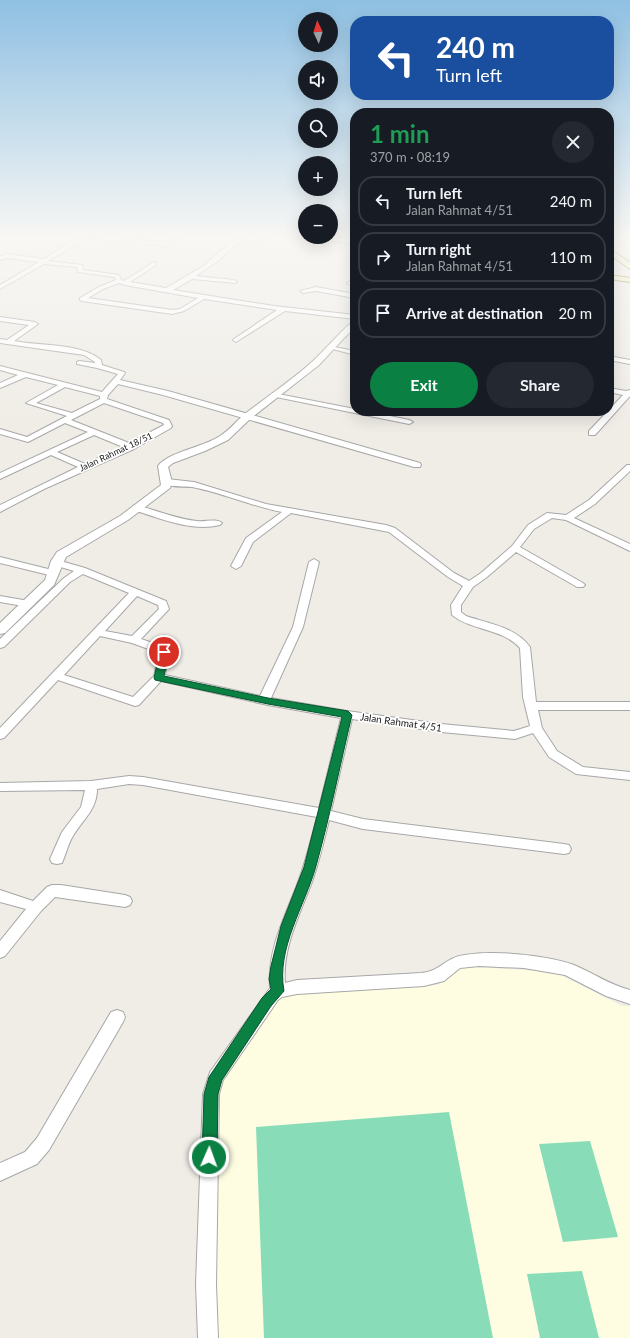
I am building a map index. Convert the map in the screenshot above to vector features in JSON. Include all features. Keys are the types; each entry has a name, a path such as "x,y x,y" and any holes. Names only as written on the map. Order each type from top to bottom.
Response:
{"street":[{"path":"85,297 82,299 122,306 176,312 202,297"},
{"path":"206,297 283,309 350,316"},
{"path":"236,340 283,309"},
{"path":"0,319 35,324 8,342"},
{"path":"168,482 163,466 168,461 201,449 224,438 247,417 316,363 350,329"},
{"path":"0,341 32,347 57,348 90,355 98,359 98,366"},
{"path":"331,347 350,352"},
{"path":"614,359 630,362"},
{"path":"0,430 28,440 74,416 104,398 122,373 98,366 79,363"},
{"path":"0,368 104,398"},
{"path":"0,386 25,375"},
{"path":"116,380 418,465"},
{"path":"62,386 30,403 74,416"},
{"path":"614,391 629,393"},
{"path":"614,408 629,393"},
{"path":"276,395 350,410"},
{"name":"Jalan Rahmat 18/51","path":"0,509 84,467 131,447 168,426 166,422 104,398"},
{"path":"379,416 409,422"},
{"path":"592,433 606,416"},
{"path":"65,420 131,447"},
{"path":"0,476 94,432"},
{"path":"50,452 84,467"},
{"path":"568,518 592,502 630,467"},
{"path":"0,630 29,604 50,582 53,578 55,568 61,555 124,518 166,486 168,482"},
{"path":"168,482 194,485 265,506 288,511 383,527 392,530 451,575 469,584"},
{"path":"136,508 196,524 217,524"},
{"path":"236,566 249,540 288,511"},
{"path":"630,548 568,518 556,515 546,517 531,528 515,548 484,574 469,584 456,605 456,613 462,618 520,640 525,647 528,697 536,728 553,754 570,766 580,770 630,776"},
{"path":"515,548 580,586"},
{"path":"0,560 55,568 82,570 162,603 164,609 134,640"},
{"path":"264,700 298,626 314,562"},
{"path":"0,645 67,580 82,570"},
{"path":"0,735 136,592"},
{"path":"0,599 29,604"},
{"path":"57,676 135,702 159,678 164,652 158,648 134,640 98,633"},
{"name":"Jalan Rahmat 4/51","path":"159,678 264,700 348,715 441,728 515,735 536,728"},
{"path":"531,706 630,706"},
{"path":"278,991 276,979 277,966 287,926 310,867 348,715"},
{"path":"0,787 91,785 129,780 143,780 324,814 363,824 564,849"},
{"path":"57,859 67,834 85,813 89,805 91,785"},
{"path":"0,952 36,907 52,891 61,891 125,901"},
{"path":"0,896 36,907"},
{"path":"208,1338 206,1284 211,1094 216,1077 267,1002 278,991 297,987 435,978 444,974 457,963 474,961 525,962 560,967 630,997"},
{"path":"0,1172 31,1158 43,1144 117,1017"}],"shaded area":[{"path":"475,967 555,972 622,1006 630,1006 630,1338 215,1338 218,1091 221,1082 277,999 283,995 438,985 457,969"}],"green space":[{"path":"449,1112 493,1338 264,1338 256,1127"},
{"path":"590,1141 618,1237 563,1242 539,1144"},
{"path":"582,1271 599,1338 540,1338 527,1274"}],"route":[{"path":"164,652 159,678 268,701 348,715 310,867 287,926 277,966 276,979 278,991 272,995 216,1077 211,1094 209,1157"}]}
